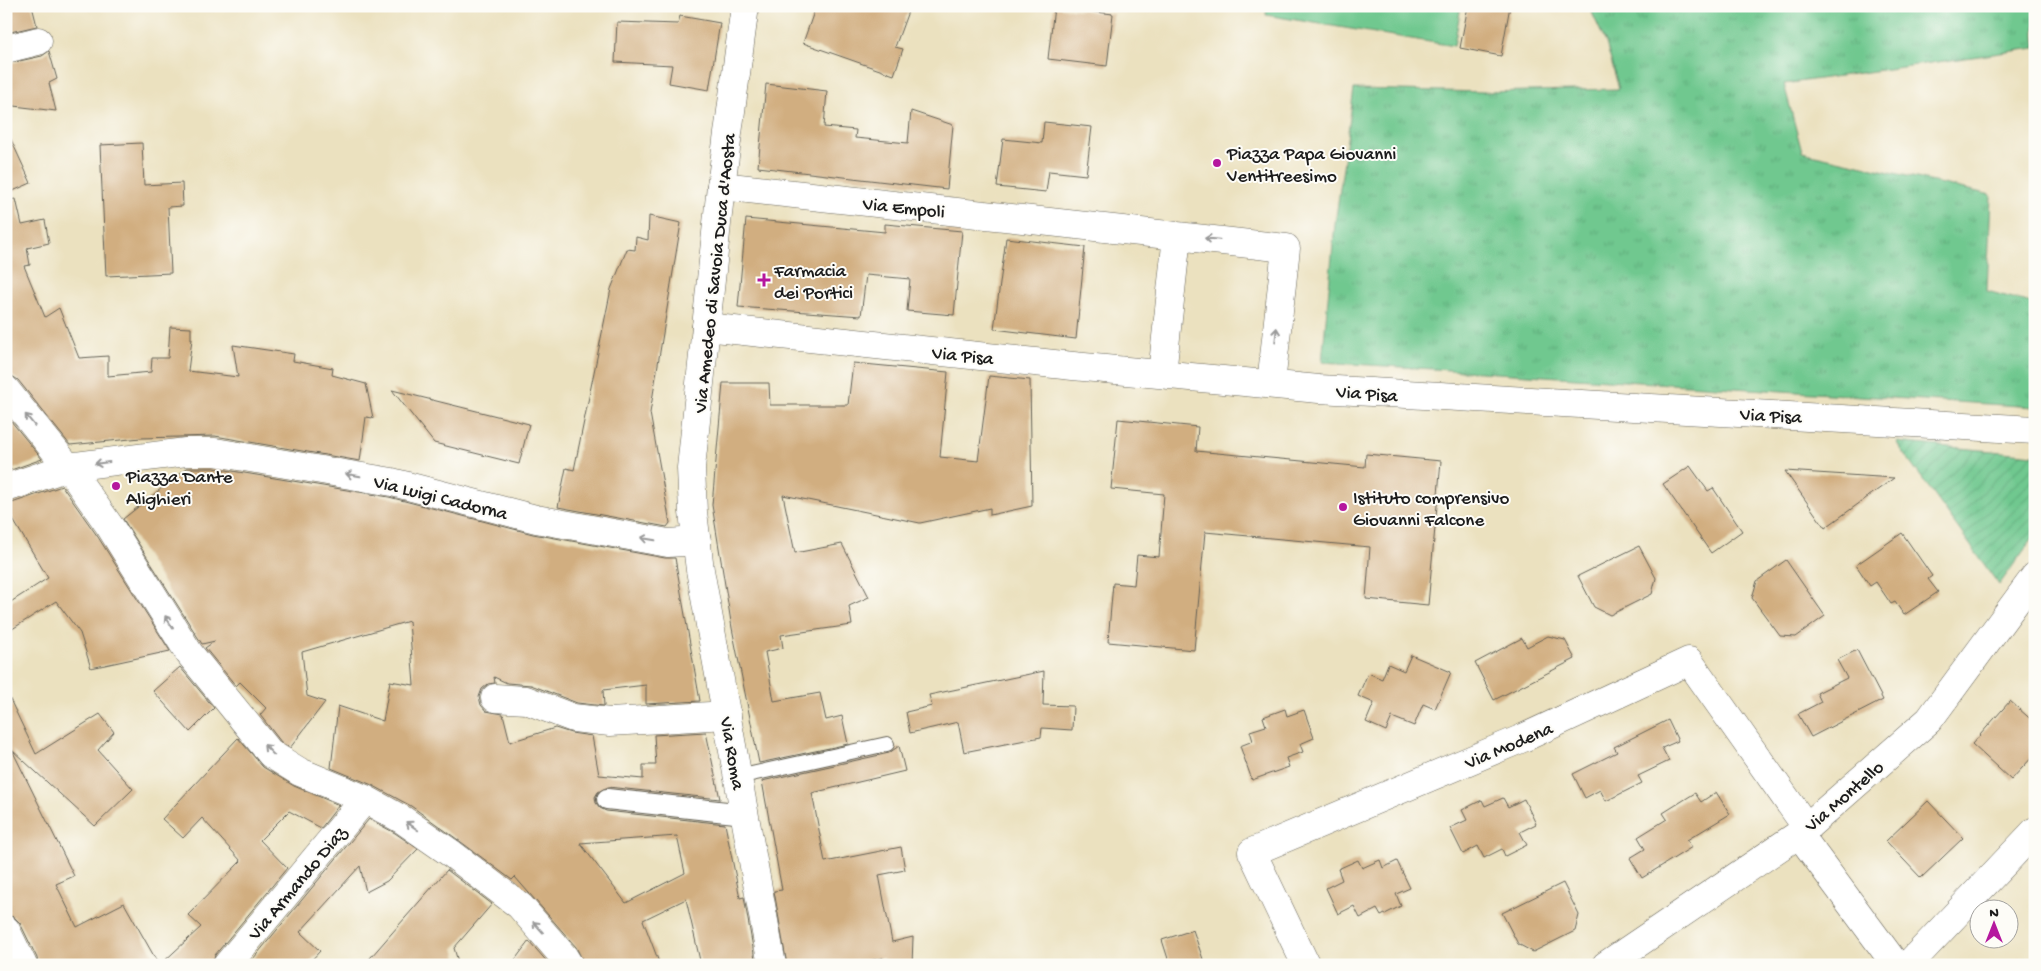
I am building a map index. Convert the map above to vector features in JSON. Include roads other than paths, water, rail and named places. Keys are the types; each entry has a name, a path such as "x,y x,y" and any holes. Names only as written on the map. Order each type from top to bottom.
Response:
{"street":[{"name":"Via Amedeo di Savoia Duca d'Aosta","path":"697,541 693,512 691,468 721,186 745,6"},
{"path":"6,49 38,41"},
{"name":"Via Empoli","path":"721,186 1286,248 1271,384"},
{"path":"1162,374 1177,236"},
{"name":"Via Pisa","path":"706,327 1162,374 1380,393 1880,420 2033,431"},
{"path":"6,390 111,528 188,654 271,754 300,772 365,799 403,820 452,854 520,906 569,965"},
{"name":"Via Luigi Cadorna","path":"59,462 186,452 215,452 392,482 536,519 668,543 697,541"},
{"path":"6,488 59,462"},
{"name":"Via Roma","path":"697,541 700,570 772,965"},
{"name":"Via Montello","path":"1606,965 1803,831 1929,720 2035,576"},
{"name":"Via Modena","path":"1306,965 1252,852 1523,738 1689,661 1803,831"},
{"path":"494,698 526,700 573,718 610,722 727,715"},
{"name":"Via Armando Diaz","path":"227,965 365,799"},
{"path":"607,800 745,814"},
{"path":"1803,831 1896,965"},
{"path":"1908,965 2035,831"},
{"path":"6,930 23,965"}],"lane":[{"path":"738,777 887,744"}],"place":[{"name":"Piazza Papa Giovanni Ventitreesimo","path":"1217,163"},
{"name":"Farmacia dei Portici","path":"764,280"},
{"name":"Piazza Dante Alighieri","path":"116,486"},
{"name":"Istituto comprensivo Giovanni Falcone","path":"1343,507"}]}
